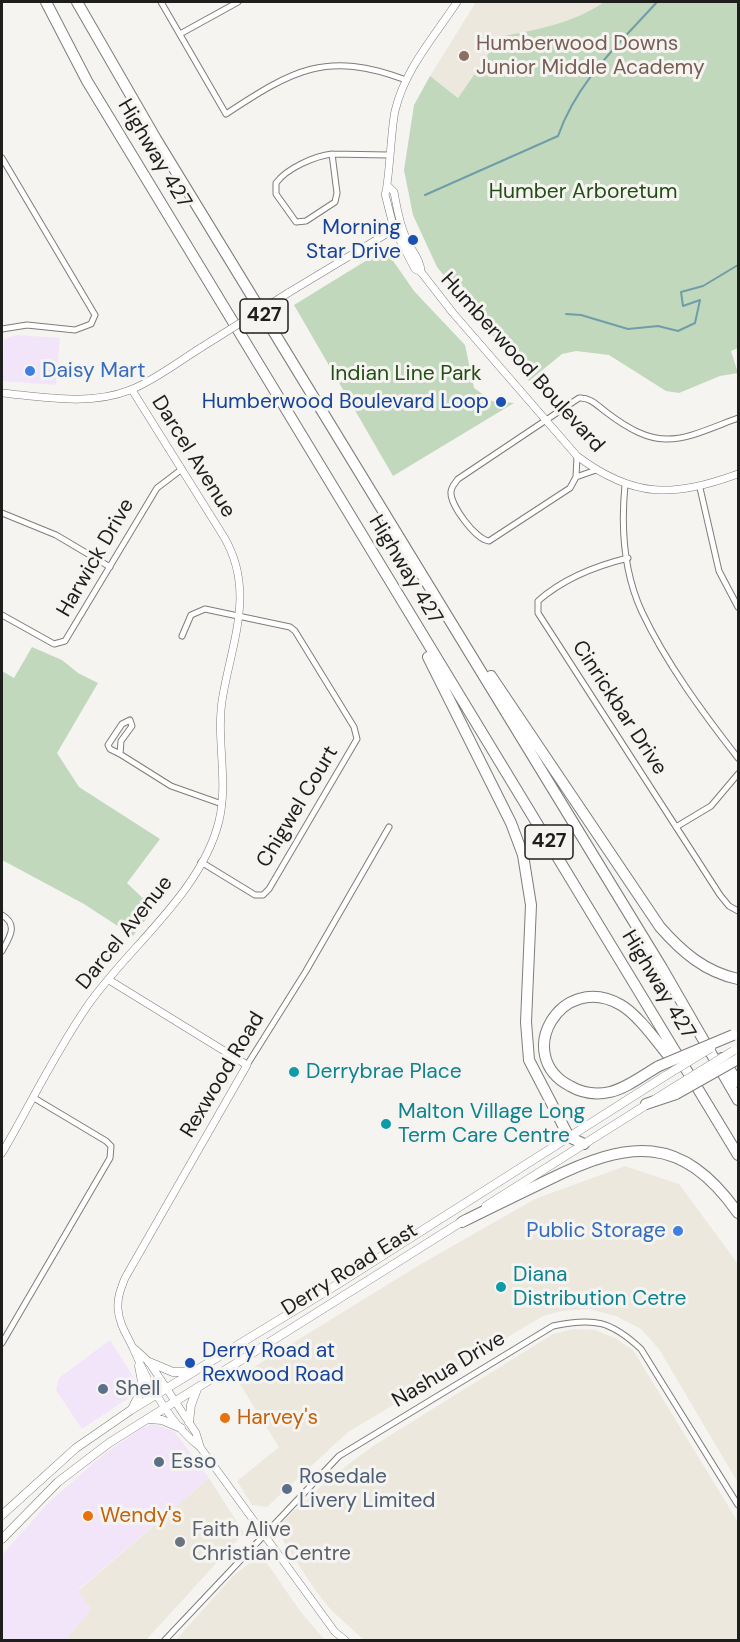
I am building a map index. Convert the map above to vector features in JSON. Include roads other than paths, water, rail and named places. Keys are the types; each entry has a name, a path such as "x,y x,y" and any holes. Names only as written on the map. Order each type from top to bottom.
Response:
{"highway":[{"name":"Highway 427","path":"46,2 87,81 738,1155"},
{"name":"Highway 427","path":"77,2 156,139 738,1100"},
{"path":"396,592 511,823 523,855 529,883 532,922 526,1022 529,1060 569,1137 584,1144"},
{"path":"454,628 480,660 660,927 685,954 718,974 738,979"},
{"path":"701,1093 631,1013 606,998 592,996 570,1001 561,1008 546,1029 544,1042 550,1067 565,1084 577,1090 595,1094 611,1091 662,1071 735,1033"},
{"path":"693,1024 704,1034 738,1082"},
{"path":"646,1104 737,1052"},
{"path":"462,1222 573,1167 616,1152 631,1150 658,1151 697,1168 715,1183 738,1213"}],"main road":[{"name":"Derry Road East","path":"2,1515 76,1448 131,1410 569,1137 662,1071"},
{"name":"Derry Road East","path":"2,1539 58,1482 109,1443 646,1104"},
{"path":"149,1362 173,1372 194,1372"},
{"path":"131,1410 143,1386 139,1366"},
{"path":"189,1422 191,1405 198,1387"},
{"path":"146,1419 162,1420 181,1428"}],"street":[{"path":"161,2 226,114 285,78 328,64 352,65 406,80"},
{"path":"180,34 238,2"},
{"name":"Humberwood Boulevard","path":"457,2 406,80 395,111 388,156 389,187 385,194 415,269 421,273 578,456 596,470 625,485 661,491 700,488 738,474"},
{"path":"332,154 337,193 335,202 306,221 296,222 276,194 276,183 281,177 316,158 332,154 388,156"},
{"path":"2,158 91,305 94,315 91,324 75,330 27,325 2,329"},
{"path":"2,393 91,399 132,390 397,227"},
{"name":"Darcel Avenue","path":"2,1153 87,1007 170,910 201,862 219,823 225,772 223,698 240,615 241,580 235,556 132,390"},
{"path":"578,456 576,477 565,492 489,540 482,540 474,534 452,500 451,492 458,479 571,401 584,397 627,428 642,435 674,440 738,418"},
{"name":"Harwick Drive","path":"2,615 54,644 60,644 69,637 157,488 182,469"},
{"path":"576,477 596,470"},
{"path":"625,485 622,514 628,558 641,610 710,722 738,758"},
{"path":"700,488 719,572 738,607"},
{"path":"2,513 56,535 110,567"},
{"name":"Cinrickbar Drive","path":"628,558 599,565 547,593 538,601 538,613 720,895 729,906 738,911"},
{"name":"Chigwel Court","path":"182,636 191,615 199,610 240,615 285,625 295,632 354,727 357,739 269,889 263,895 255,895 201,862"},
{"path":"120,754 122,741 132,726 130,720 122,724 108,745 110,749 171,786 222,804"},
{"path":"676,827 711,806 738,774"},
{"name":"Rexwood Road","path":"200,1446 181,1428 166,1408 139,1366 133,1348 122,1328 118,1309 125,1278 247,1065 306,971 389,827"},
{"path":"2,915 8,918 12,933 2,951"},
{"path":"109,980 247,1065"},
{"path":"2,1343 111,1152 106,1141 34,1098"},
{"name":"Nashua Drive","path":"165,1641 339,1456 553,1326 581,1320 605,1324 621,1333 647,1355 738,1505"},
{"name":"Rexwood Road","path":"133,1348 149,1362 189,1422 200,1446 335,1632 345,1641"}],"waterway":[{"path":"425,195 558,136 576,98 600,64 657,2"},
{"path":"566,314 581,315 628,329 658,326 678,331 695,323 700,300 683,306 681,292 703,286 738,265"}],"place":[{"name":"Humberwood Downs Junior Middle Academy","path":"464,56"},
{"name":"Morning Star Drive","path":"413,240"},
{"name":"Daisy Mart","path":"30,371"},
{"name":"Humberwood Boulevard Loop","path":"501,402"},
{"name":"Derrybrae Place","path":"294,1072"},
{"name":"Malton Village Long Term Care Centre","path":"386,1124"},
{"name":"Public Storage","path":"678,1231"},
{"name":"Diana Distribution Cetre","path":"501,1287"},
{"name":"Derry Road at Rexwood Road","path":"190,1363"},
{"name":"Shell","path":"103,1389"},
{"name":"Harvey's","path":"225,1418"},
{"name":"Esso","path":"159,1462"},
{"name":"Rosedale Livery Limited","path":"287,1489"},
{"name":"Wendy's","path":"88,1516"},
{"name":"Faith Alive Christian Centre","path":"180,1542"}],"park label":[{"name":"Humber Arboretum","path":"583,192"},
{"name":"Indian Line Park","path":"406,374"}]}
